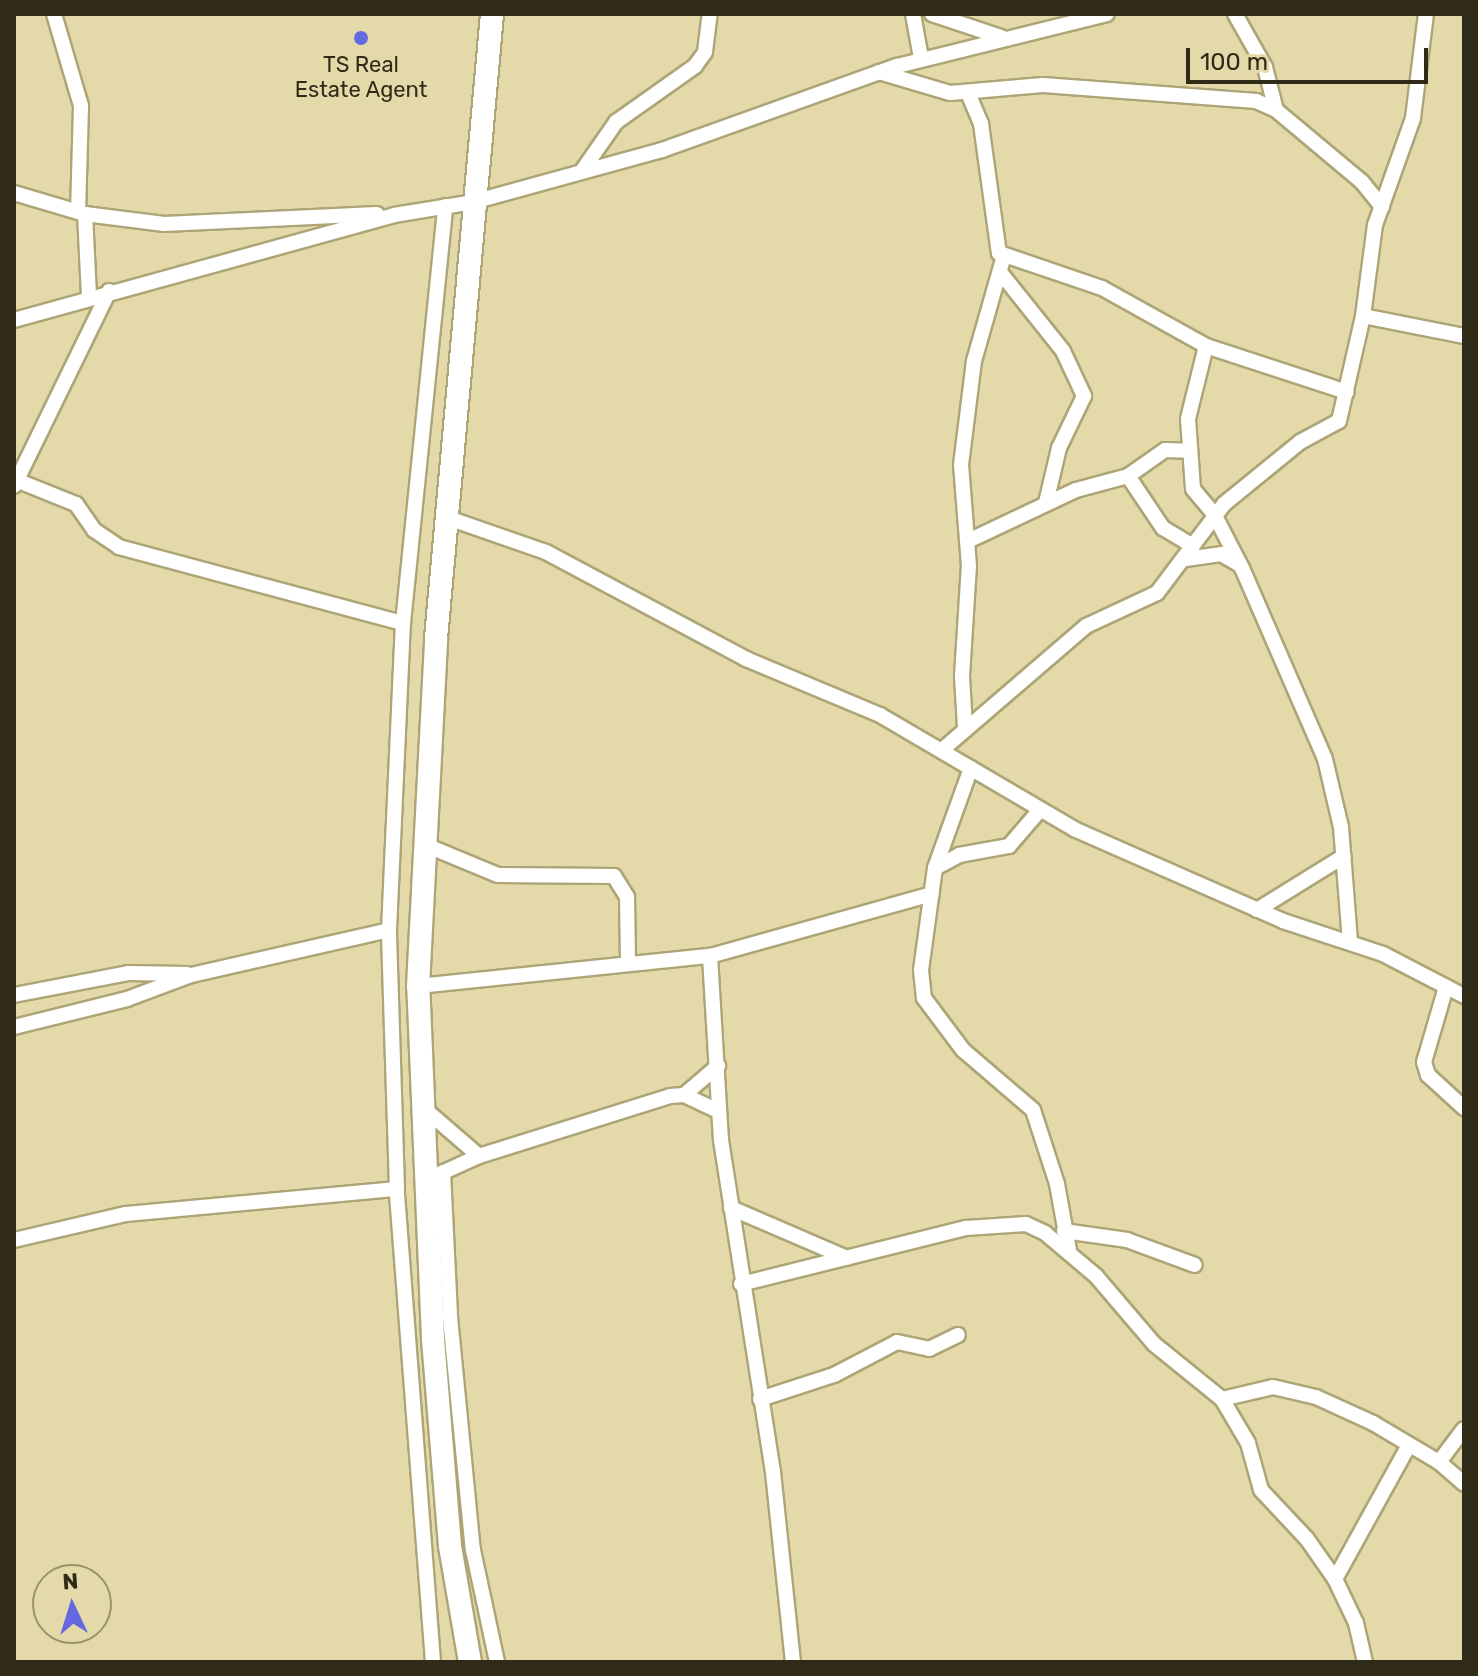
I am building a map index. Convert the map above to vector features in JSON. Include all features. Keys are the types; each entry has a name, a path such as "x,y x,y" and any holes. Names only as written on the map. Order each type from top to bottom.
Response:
{"main road":[{"path":"470,1662 450,1546 433,1176 420,1105 418,986 423,844 445,517 486,18"}],"street":[{"path":"54,14 81,106 82,213 89,296"},
{"path":"582,171 616,122 695,66 705,52 710,14"},
{"path":"913,14 921,58"},
{"path":"932,14 1002,38"},
{"path":"14,320 89,296 394,215 473,202 662,150 921,58 1107,14"},
{"path":"1235,14 1265,67 1276,110"},
{"path":"942,750 965,727 1086,626 1157,593 1190,552 1214,514 1300,442 1339,421 1347,392 1348,366 1363,316 1371,248 1413,118 1426,14"},
{"path":"879,72 935,91 968,93 1006,86 1093,87 1239,98 1276,110 1362,182 1382,207"},
{"path":"965,727 968,541 960,496 963,441 974,361 1004,256 995,239 981,124 968,93"},
{"path":"14,193 82,213 164,224 336,212 394,215"},
{"path":"430,1662 397,1189 389,930 403,623 445,206"},
{"path":"1004,256 1102,288 1206,346 1347,392"},
{"path":"1000,272 1063,351 1082,384 1084,396 1059,448 1046,503"},
{"path":"109,291 15,483 76,504 94,530 119,547 403,623"},
{"path":"1363,316 1464,336"},
{"path":"1206,346 1192,392 1188,451 1193,489 1214,514 1242,568 1325,759 1344,856 1350,941"},
{"path":"968,541 1046,503 1128,476 1165,450 1188,451"},
{"path":"1128,476 1163,528 1190,552 1221,554 1242,568"},
{"path":"445,517 546,552 746,659 880,715 1039,811 1257,910 1350,941 1464,996"},
{"path":"971,768 935,868 921,970 928,1009 963,1050 1033,1110 1057,1184 1069,1250"},
{"path":"935,868 959,855 1009,846 1039,811"},
{"path":"423,844 498,875 614,876 627,897 628,963"},
{"path":"1257,910 1344,856"},
{"path":"418,986 710,956 932,894"},
{"path":"14,1027 127,999 191,975 389,930"},
{"path":"710,956 719,1111 793,1662"},
{"path":"16,993 128,973 191,975"},
{"path":"1446,987 1424,1062 1428,1075 1464,1108"},
{"path":"497,1662 473,1550 433,1176 479,1156 684,1095 718,1066"},
{"path":"684,1095 719,1111"},
{"path":"420,1105 479,1156"},
{"path":"14,1240 126,1214 397,1189"},
{"path":"731,1208 847,1258"},
{"path":"741,1284 999,1223 1026,1224 1069,1250 1154,1344 1222,1399 1248,1443 1261,1490 1307,1539 1335,1579 1356,1623 1365,1662"},
{"path":"1064,1231 1127,1240 1195,1265"},
{"path":"760,1399 823,1380 897,1342 929,1349 958,1335"},
{"path":"1222,1399 1273,1387 1294,1390 1357,1414 1408,1447 1439,1462 1464,1484"},
{"path":"1439,1462 1464,1429"},
{"path":"1335,1579 1408,1447"}],"place":[{"name":"TS Real Estate Agent","path":"361,38"}]}
